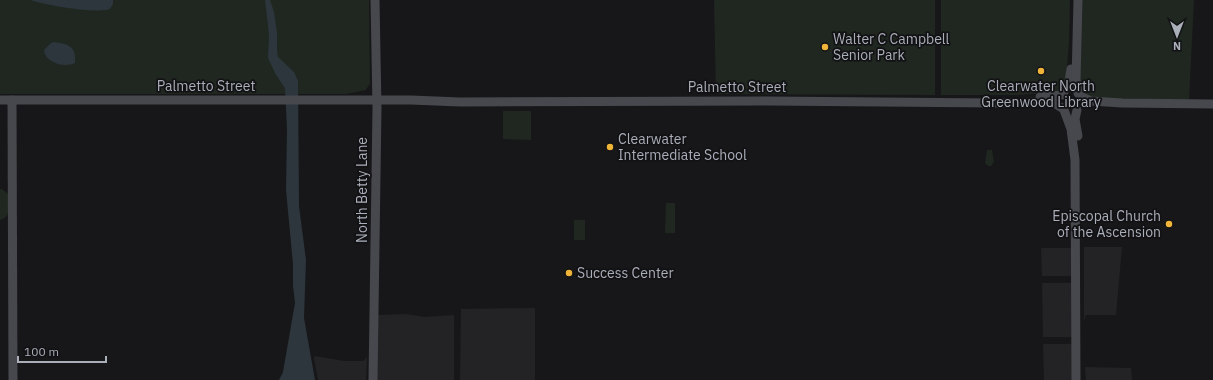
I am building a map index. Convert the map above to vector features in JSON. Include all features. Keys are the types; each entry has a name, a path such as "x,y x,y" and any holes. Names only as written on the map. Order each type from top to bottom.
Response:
{"street":[{"name":"North Betty Lane","path":"374,380 377,100 375,0"},
{"path":"1073,0 1070,78 1060,101 1071,129 1075,160 1076,380"},
{"path":"1078,0 1076,80 1081,100 1076,119 1081,175 1081,380"},
{"path":"1063,93 1071,90 1091,101 1122,103 1213,104"},
{"name":"Palmetto Street","path":"411,100 431,97 1003,99 1048,97 1063,93"},
{"name":"Palmetto Street","path":"0,100 1042,102 1054,103 1063,109"},
{"path":"12,100 13,380"},
{"path":"1063,109 1071,112 1078,108 1122,103"}],"shaded area":[{"path":"0,0 369,0 370,83 366,90 346,94 0,94"},
{"path":"30,0 113,0 113,4 110,9 82,10"},
{"path":"265,0 270,0 274,12 278,57 294,72 298,81 299,206 306,260 304,318 315,380 279,380 283,372 295,303 286,190 287,129 285,88 276,75 268,58 269,34"},
{"name":"Walter C Campbell Senior Park","path":"714,0 935,0 935,95 716,94"},
{"name":"Walter C Campbell Senior Park","path":"941,0 1070,0 1066,81 1060,92 1018,95 941,95"},
{"path":"1081,0 1194,0 1189,100 1121,100 1083,94 1079,84"},
{"path":"54,42 68,45 73,49 75,63 61,65 48,58 44,50"},
{"path":"503,111 531,111 531,140 503,139"},
{"path":"987,150 992,150 994,162 991,166 988,166 985,163"},
{"path":"0,189 8,194 9,206 8,213 0,220"},
{"path":"666,203 675,203 675,233 665,233"},
{"path":"574,220 585,220 585,240 574,240"},
{"path":"1084,247 1122,247 1116,315 1086,315 1084,321"},
{"path":"1041,248 1073,248 1073,276 1042,276"},
{"path":"1042,283 1073,283 1073,337 1043,337"},
{"path":"535,308 535,380 460,380 461,309"},
{"path":"406,314 425,317 454,315 454,380 376,380 378,315"},
{"path":"1043,344 1073,344 1073,380 1044,380"},
{"path":"315,356 344,361 363,361 367,357 366,380 318,380 314,358"},
{"path":"1085,367 1131,368 1132,380 1086,380"}],"place":[{"name":"Walter C Campbell Senior Park","path":"825,47"},
{"name":"Clearwater North Greenwood Library","path":"1041,71"},
{"name":"Clearwater Intermediate School","path":"610,147"},
{"name":"Episcopal Church of the Ascension","path":"1169,224"},
{"name":"Success Center","path":"569,273"}]}
